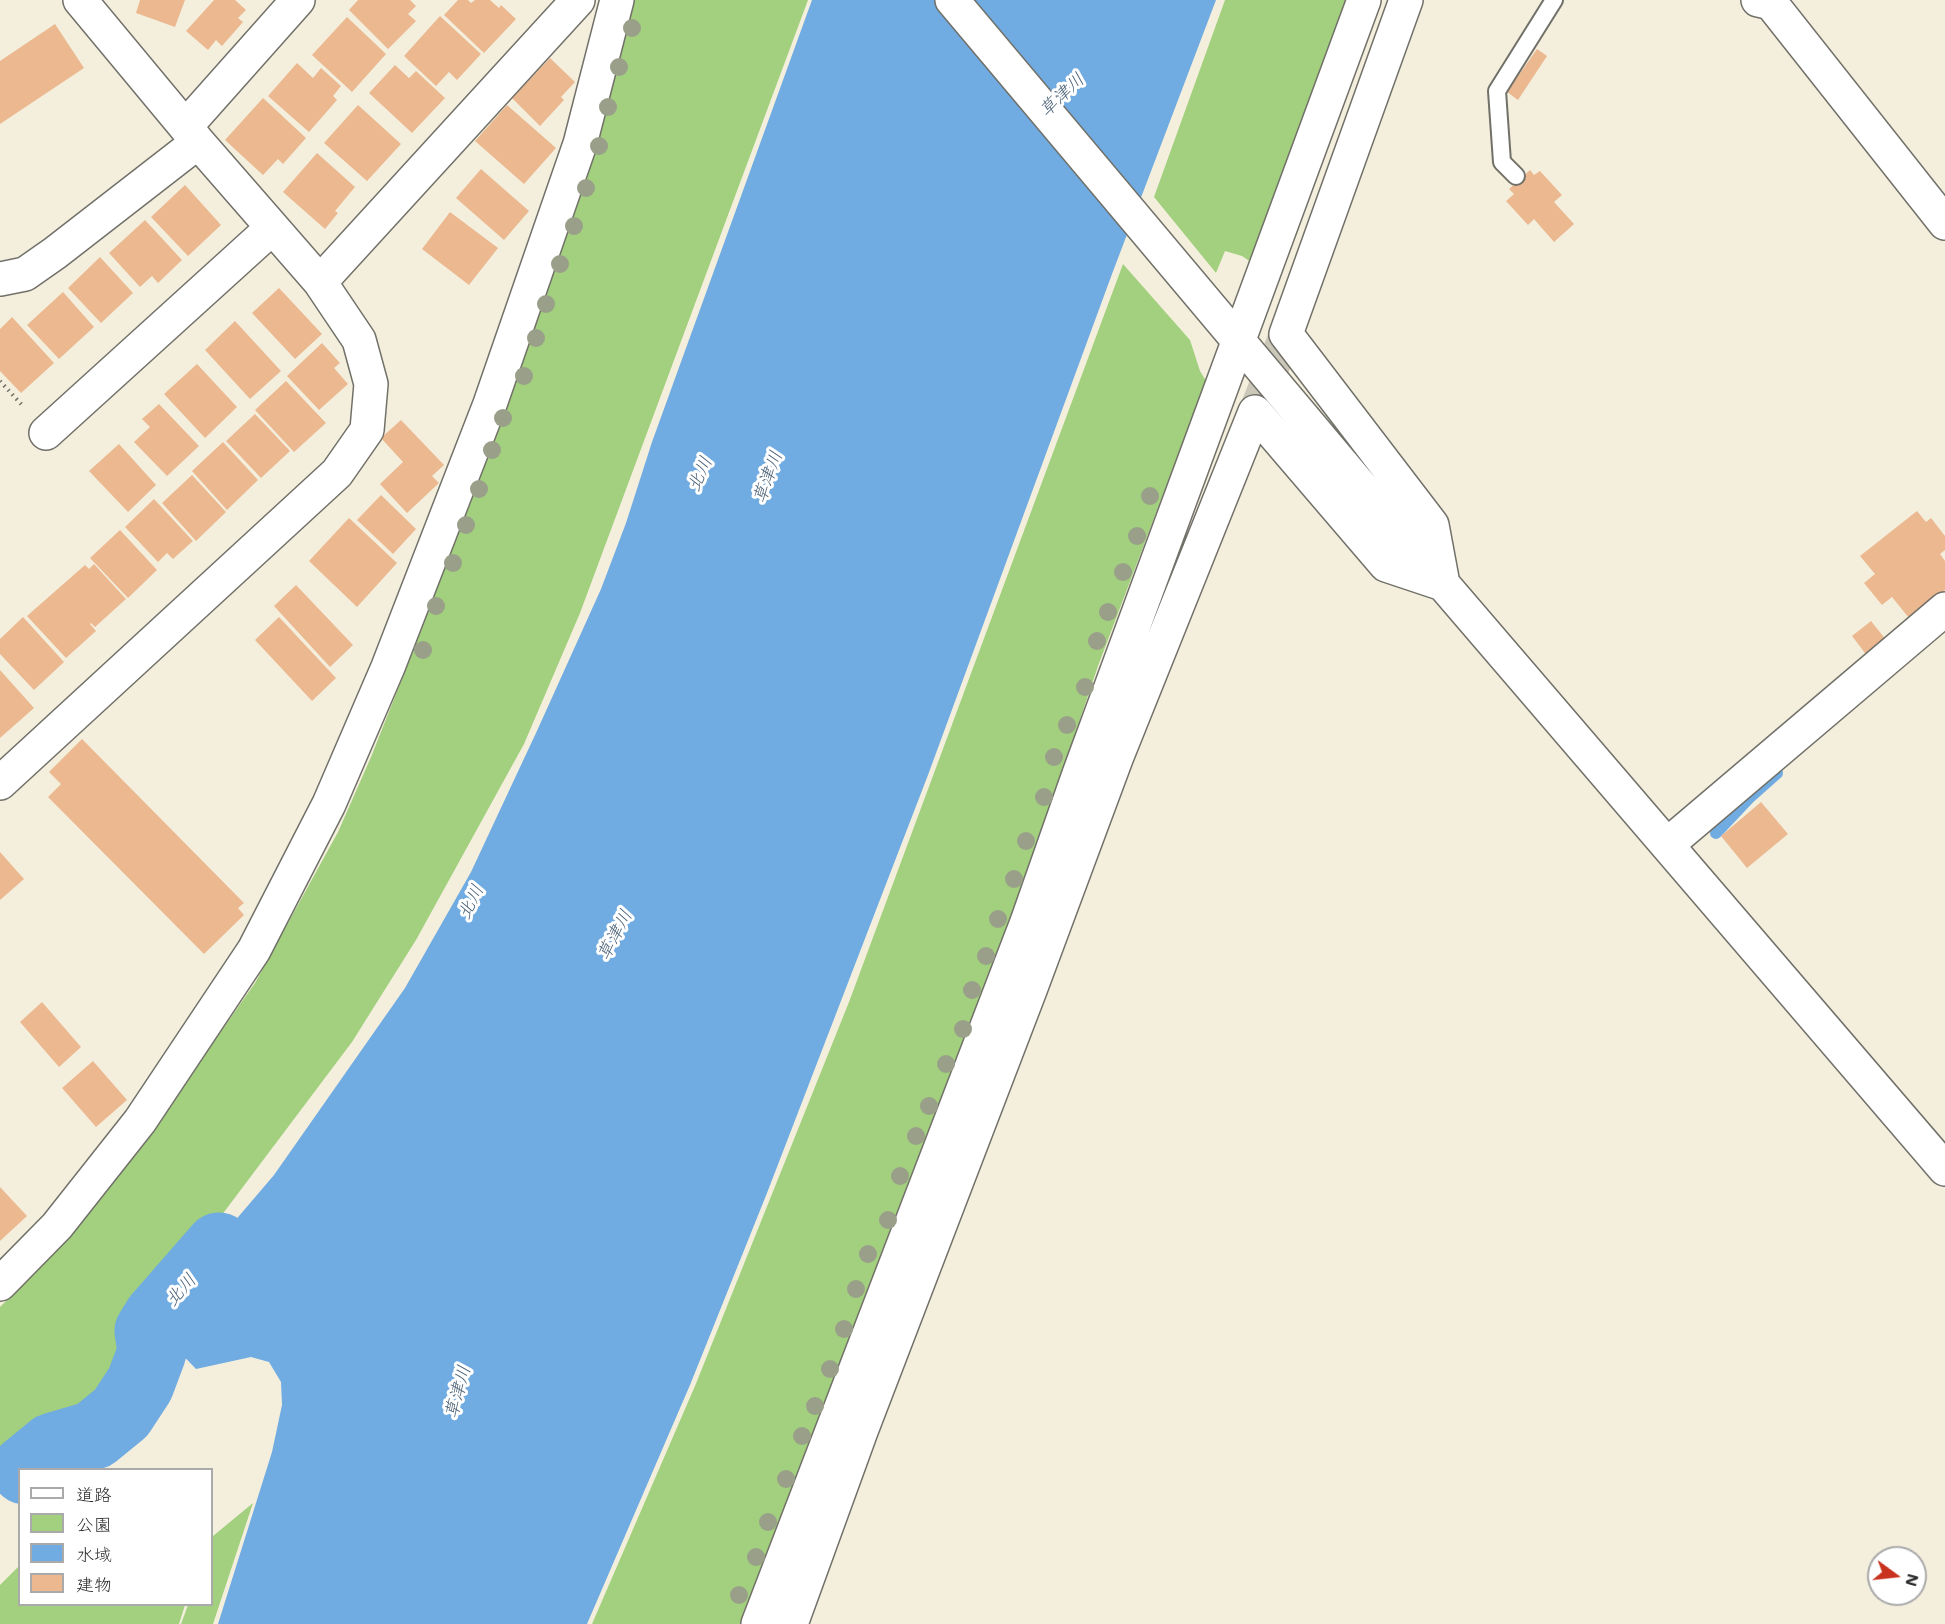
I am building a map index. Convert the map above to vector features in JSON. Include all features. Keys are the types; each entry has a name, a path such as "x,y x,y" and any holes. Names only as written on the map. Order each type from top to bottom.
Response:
{"street":[{"path":"0,783 337,473 367,430 371,384 359,340 320,282 80,0"},
{"path":"0,279 25,274 55,253 192,134 298,0"},
{"path":"320,282 578,0"},
{"path":"0,1284 57,1226 140,1121 254,950 329,804 388,667 490,404 580,144 617,0"},
{"path":"952,0 1443,584 1945,1169"},
{"path":"1117,756 1134,674 1233,414 1246,349 1364,0"},
{"path":"758,1624 1028,922 1079,774 1386,0"},
{"path":"1406,0 1286,334 1432,525 1443,584"},
{"path":"1768,1 1945,223"},
{"path":"46,433 272,228"},
{"path":"791,1624 861,1431 1117,756 1255,412 1386,565 1443,584"},
{"path":"1667,845 1945,609"}],"lane":[{"path":"1516,176 1502,162 1497,91 1554,0"}],"green space":[{"path":"634,0 808,0 580,613 524,744 416,940 352,1042 197,1248 134,1318 135,1348 128,1382 104,1410 36,1438 0,1474 0,1307 83,1216 205,1054 255,983 338,832 371,757 415,646 571,221 598,142"},
{"path":"1225,0 1350,0 1251,262 1242,256 1225,251 1216,273 1154,197"},
{"path":"1123,264 1190,340 1200,371 1206,381 1098,666 1044,826 949,1088 740,1624 592,1624 695,1386 849,1002"},
{"path":"253,1503 213,1624 181,1624 188,1606 213,1606 213,1536"},
{"path":"18,1567 18,1606 185,1606 179,1624 0,1624 0,1585"}],"water":[{"name":"草津川","path":"812,0 1216,0 1112,274 928,775 767,1193 690,1385 587,1624 218,1624 272,1452 282,1405 281,1382 269,1362 251,1357 196,1369 172,1344 151,1311 210,1250 274,1175 405,988 471,872 601,589"}],"building":[{"path":"140,0 185,0 175,27 136,13"},
{"path":"214,0 235,0 246,10 238,18 243,22 222,46 216,40 208,50 186,31"},
{"path":"358,0 410,0 416,6 408,14 416,21 388,49 349,10"},
{"path":"458,0 468,0 471,3 475,0 490,0 499,8 501,5 516,19 484,53 444,15"},
{"path":"440,16 481,54 457,80 449,72 436,86 404,56"},
{"path":"347,17 386,54 352,92 312,55"},
{"path":"55,24 84,68 0,124 0,61"},
{"path":"1537,49 1547,56 1518,100 1507,92"},
{"path":"550,58 575,82 561,97 564,100 540,126 512,98"},
{"path":"297,63 313,78 321,68 341,86 333,96 337,100 309,132 268,96"},
{"path":"395,65 409,78 416,71 445,98 412,133 369,93"},
{"path":"263,98 306,138 283,164 278,159 263,175 225,140"},
{"path":"358,105 401,144 367,181 324,143"},
{"path":"507,105 556,148 524,184 475,141"},
{"path":"317,153 355,187 335,211 338,213 325,229 283,192"},
{"path":"481,169 529,211 504,240 456,198"},
{"path":"1530,170 1534,175 1540,171 1562,195 1554,202 1574,224 1554,242 1534,219 1528,225 1506,201 1514,194 1509,189"},
{"path":"185,185 221,225 188,256 151,217"},
{"path":"450,212 498,248 469,285 422,249"},
{"path":"145,220 182,260 158,283 152,276 140,287 109,253"},
{"path":"100,257 133,293 101,323 68,288"},
{"path":"279,288 322,334 295,359 252,313"},
{"path":"63,292 94,327 59,359 27,325"},
{"path":"12,317 54,363 21,393 0,371 0,329"},
{"path":"235,321 281,371 250,399 205,350"},
{"path":"322,343 340,363 334,368 348,384 319,410 287,376"},
{"path":"197,364 237,407 205,438 164,394"},
{"path":"286,381 326,423 294,452 255,410"},
{"path":"159,404 199,446 167,476 134,442 150,427 142,419"},
{"path":"255,414 290,451 261,478 226,441"},
{"path":"401,420 444,465 432,476 439,483 407,513 380,484 403,462 381,438"},
{"path":"223,442 258,480 227,510 192,471"},
{"path":"119,444 156,485 128,512 89,471"},
{"path":"192,475 226,512 196,541 162,503"},
{"path":"381,495 416,529 393,554 357,520"},
{"path":"154,499 193,541 173,559 167,553 158,562 125,527"},
{"path":"1917,511 1926,522 1931,518 1945,536 1945,550 1940,554 1945,561 1945,590 1909,618 1892,597 1882,605 1864,583 1875,574 1860,556"},
{"path":"349,518 397,563 357,607 309,561"},
{"path":"120,530 157,570 128,598 90,558"},
{"path":"94,564 126,599 95,627 91,623 96,631 66,658 27,616 85,565 89,569"},
{"path":"296,585 353,645 330,667 274,606"},
{"path":"23,617 64,662 34,690 0,654 0,639"},
{"path":"279,617 336,678 312,701 255,640"},
{"path":"1871,621 1887,641 1868,657 1852,636"},
{"path":"0,670 34,708 0,738"},
{"path":"82,739 244,903 238,908 244,915 204,954 48,797 61,784 49,772"},
{"path":"1761,802 1788,834 1747,868 1721,836"},
{"path":"0,852 24,879 0,900"},
{"path":"42,1002 81,1047 59,1067 20,1022"},
{"path":"93,1061 127,1100 96,1127 62,1088"},
{"path":"0,1187 27,1216 0,1241"}],"waterway":[{"path":"1716,833 1750,797 1777,773"},
{"name":"北川","path":"27,1468 53,1447 94,1435 121,1413 140,1384 152,1352 149,1331 157,1318 219,1247"}],"tunnel":[{"path":"1255,412 1286,334"}]}
